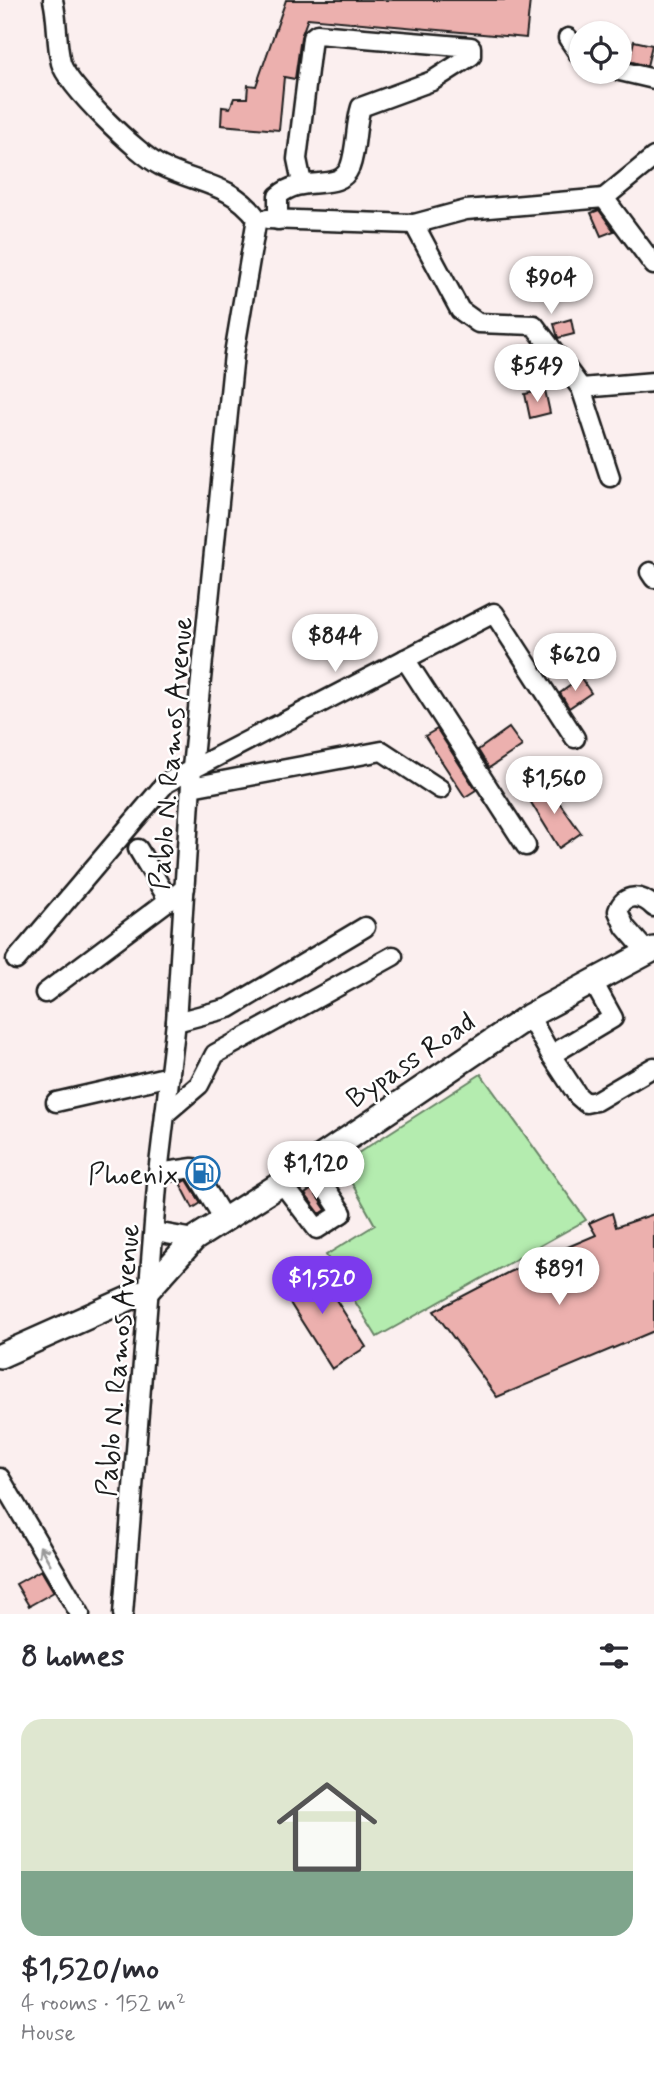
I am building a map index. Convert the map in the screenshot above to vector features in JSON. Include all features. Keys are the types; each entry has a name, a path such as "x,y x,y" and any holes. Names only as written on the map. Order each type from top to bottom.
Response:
{"main road":[{"name":"Bypass Road","path":"148,1290 194,1238 282,1183 529,1016 651,950"},
{"path":"0,1356 148,1290"}],"street":[{"path":"52,0 61,65 85,99 160,166 222,188 245,202 257,218 414,224 466,210 604,198 654,157"},
{"path":"278,219 278,196 292,185 340,181 351,164 361,107 448,74 471,56 471,47 317,34 312,37 297,159 302,183"},
{"path":"632,74 654,79"},
{"path":"604,198 654,265"},
{"name":"Pablo N. Ramos Avenue","path":"123,1614 158,1173 176,1023 192,768 234,354 257,218"},
{"path":"414,224 460,310 478,323 534,326 580,388 610,477"},
{"path":"580,388 654,382"},
{"path":"16,960 166,783 494,613 575,738"},
{"path":"405,659 526,846"},
{"path":"191,787 382,751 440,789"},
{"path":"138,849 169,901"},
{"path":"45,993 185,888"},
{"path":"651,950 625,927 618,911 621,902 630,897 641,898 654,907"},
{"path":"176,1023 229,1007 365,927"},
{"path":"165,1114 199,1085 215,1054 393,956"},
{"path":"551,1055 613,1018 592,980"},
{"path":"529,1016 551,1055 586,1103 596,1101 654,1067"},
{"path":"56,1101 170,1076"},
{"path":"282,1183 317,1229 342,1213 309,1163"},
{"path":"158,1173 193,1168 224,1220"},
{"path":"155,1232 194,1238"},
{"path":"0,1478 80,1614"}],"green space":[{"path":"481,1074 586,1220 377,1337 326,1255 375,1225 341,1164"}],"building":[{"path":"286,0 530,0 526,38 308,18 301,37 295,79 284,77 279,130 221,125 222,107 230,108 234,98 247,98 248,85 256,86"},
{"path":"634,41 652,45 647,66 632,62"},
{"path":"599,210 614,231 601,236 591,213"},
{"path":"571,319 574,334 558,338 554,324"},
{"path":"545,390 550,413 530,418 525,394"},
{"path":"581,678 591,693 569,708 560,693"},
{"path":"509,728 522,746 489,768 478,750"},
{"path":"437,729 476,790 465,797 425,736"},
{"path":"546,784 581,833 559,848 527,796"},
{"path":"187,1180 201,1203 193,1208 180,1183"},
{"path":"312,1189 326,1210 320,1214 305,1194"},
{"path":"612,1213 616,1227 654,1214 654,1331 497,1397 434,1311 509,1272 596,1235 589,1223"},
{"path":"312,1262 366,1347 332,1369 278,1284"},
{"path":"41,1570 54,1592 29,1606 16,1584"}],"place":[{"name":"Phoenix","path":"203,1173"}]}
